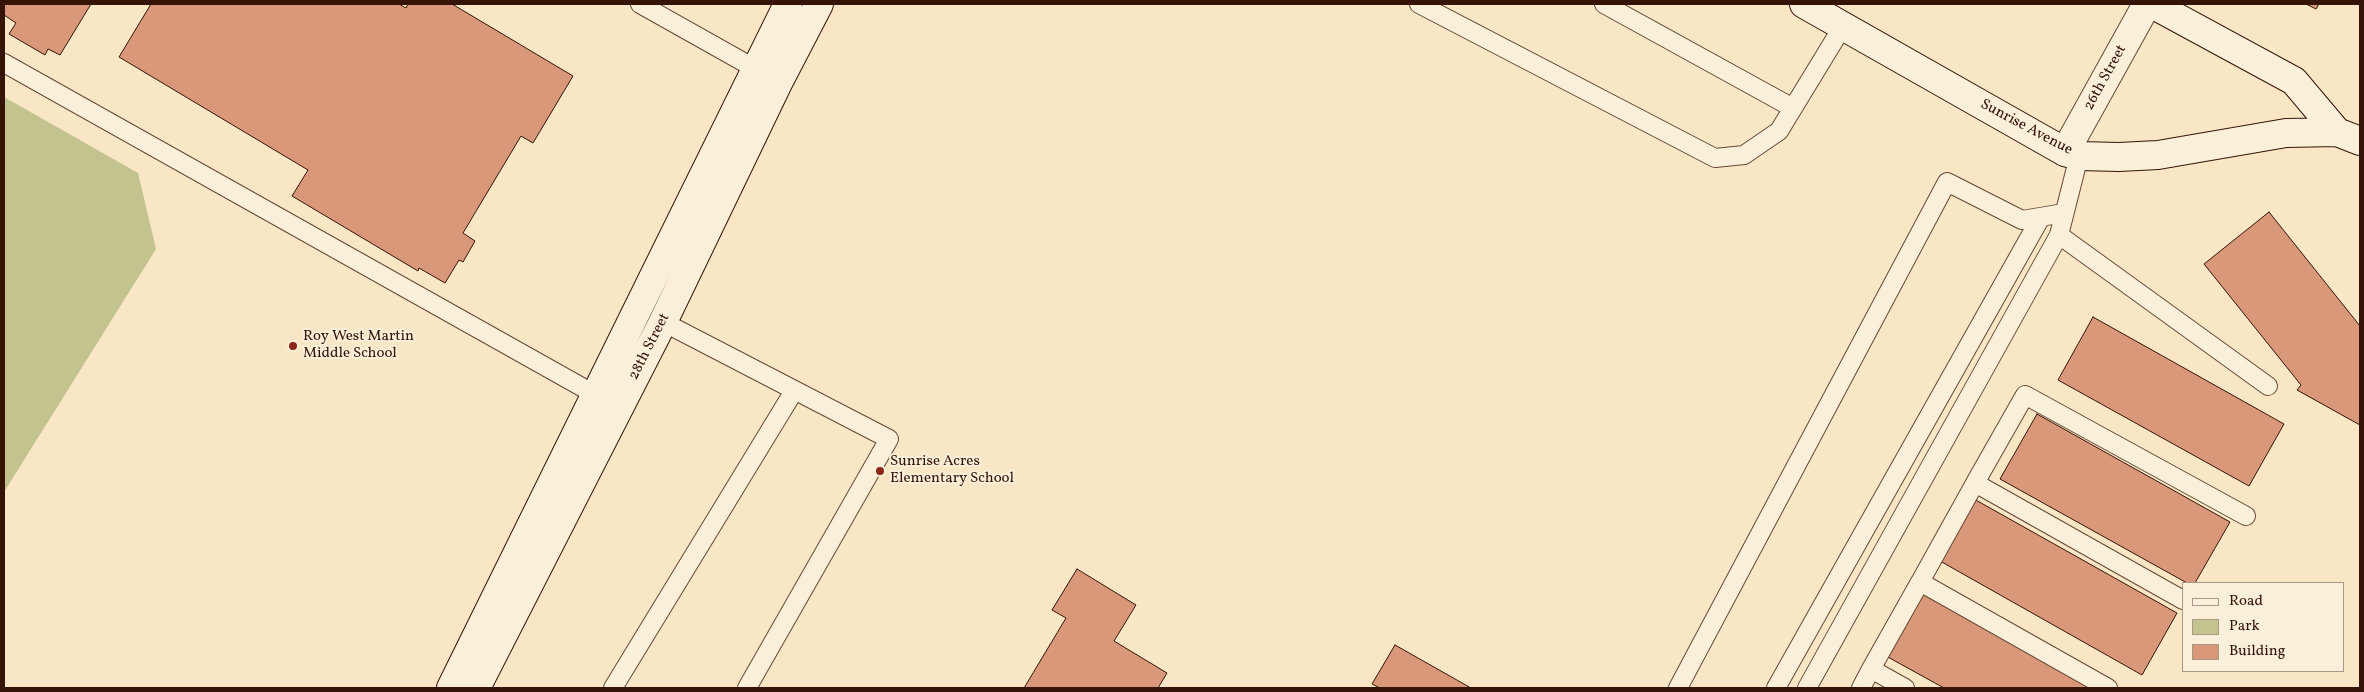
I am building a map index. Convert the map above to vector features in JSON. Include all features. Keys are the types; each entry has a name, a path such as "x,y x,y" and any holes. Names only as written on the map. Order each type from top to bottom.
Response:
{"street":[{"name":"28th Street","path":"451,688 596,395 754,68 788,4"},
{"name":"28th Street","path":"476,688 663,322 779,80 819,4"},
{"name":"Sunrise Avenue","path":"1804,4 2072,154 2119,157 2158,155 2286,133 2348,137"},
{"name":"26th Street","path":"2072,154 2148,4"},
{"path":"2152,4 2294,81 2348,137"},
{"path":"754,68 779,80"}],"lane":[{"path":"640,4 754,68"},
{"path":"1418,4 1715,158 1744,155 1779,131 1843,26"},
{"path":"1604,4 1793,108"},
{"path":"4,63 596,395"},
{"path":"1807,688 2060,235 2072,154"},
{"path":"1678,688 1947,182 2022,220 2064,213"},
{"path":"1776,688 2041,217"},
{"path":"2060,235 2268,386"},
{"path":"663,322 889,439 747,688"},
{"path":"613,688 794,391"},
{"path":"1861,688 2025,395 2246,516"},
{"path":"1975,483 2182,599"},
{"path":"1920,582 2108,688"},
{"path":"1871,669 1905,688"}],"green space":[{"path":"4,97 138,173 156,249 4,492"}],"building":[{"path":"4,4 91,4 60,55 48,49 45,55 9,34 16,23 4,15"},
{"path":"151,4 399,4 406,8 408,4 452,4 573,76 533,143 521,136 463,233 475,241 463,262 459,260 445,283 419,268 418,271 292,196 308,170 119,57"},
{"path":"2306,4 2319,4 2316,9"},
{"path":"2269,212 2360,326 2360,425 2297,390 2301,385 2204,264"},
{"path":"2093,317 2284,424 2249,486 2058,380"},
{"path":"2037,414 2230,522 2196,582 2185,582 2000,479"},
{"path":"1974,499 2177,613 2142,675 1940,561"},
{"path":"1077,569 1136,605 1114,641 1167,673 1158,688 1024,688 1066,618 1052,610"},
{"path":"1921,593 2091,688 1944,688 1886,656"},
{"path":"1395,645 1471,688 1380,688 1372,684"}],"place":[{"name":"Roy West Martin Middle School","path":"293,346"},
{"name":"Sunrise Acres Elementary School","path":"880,471"}]}
